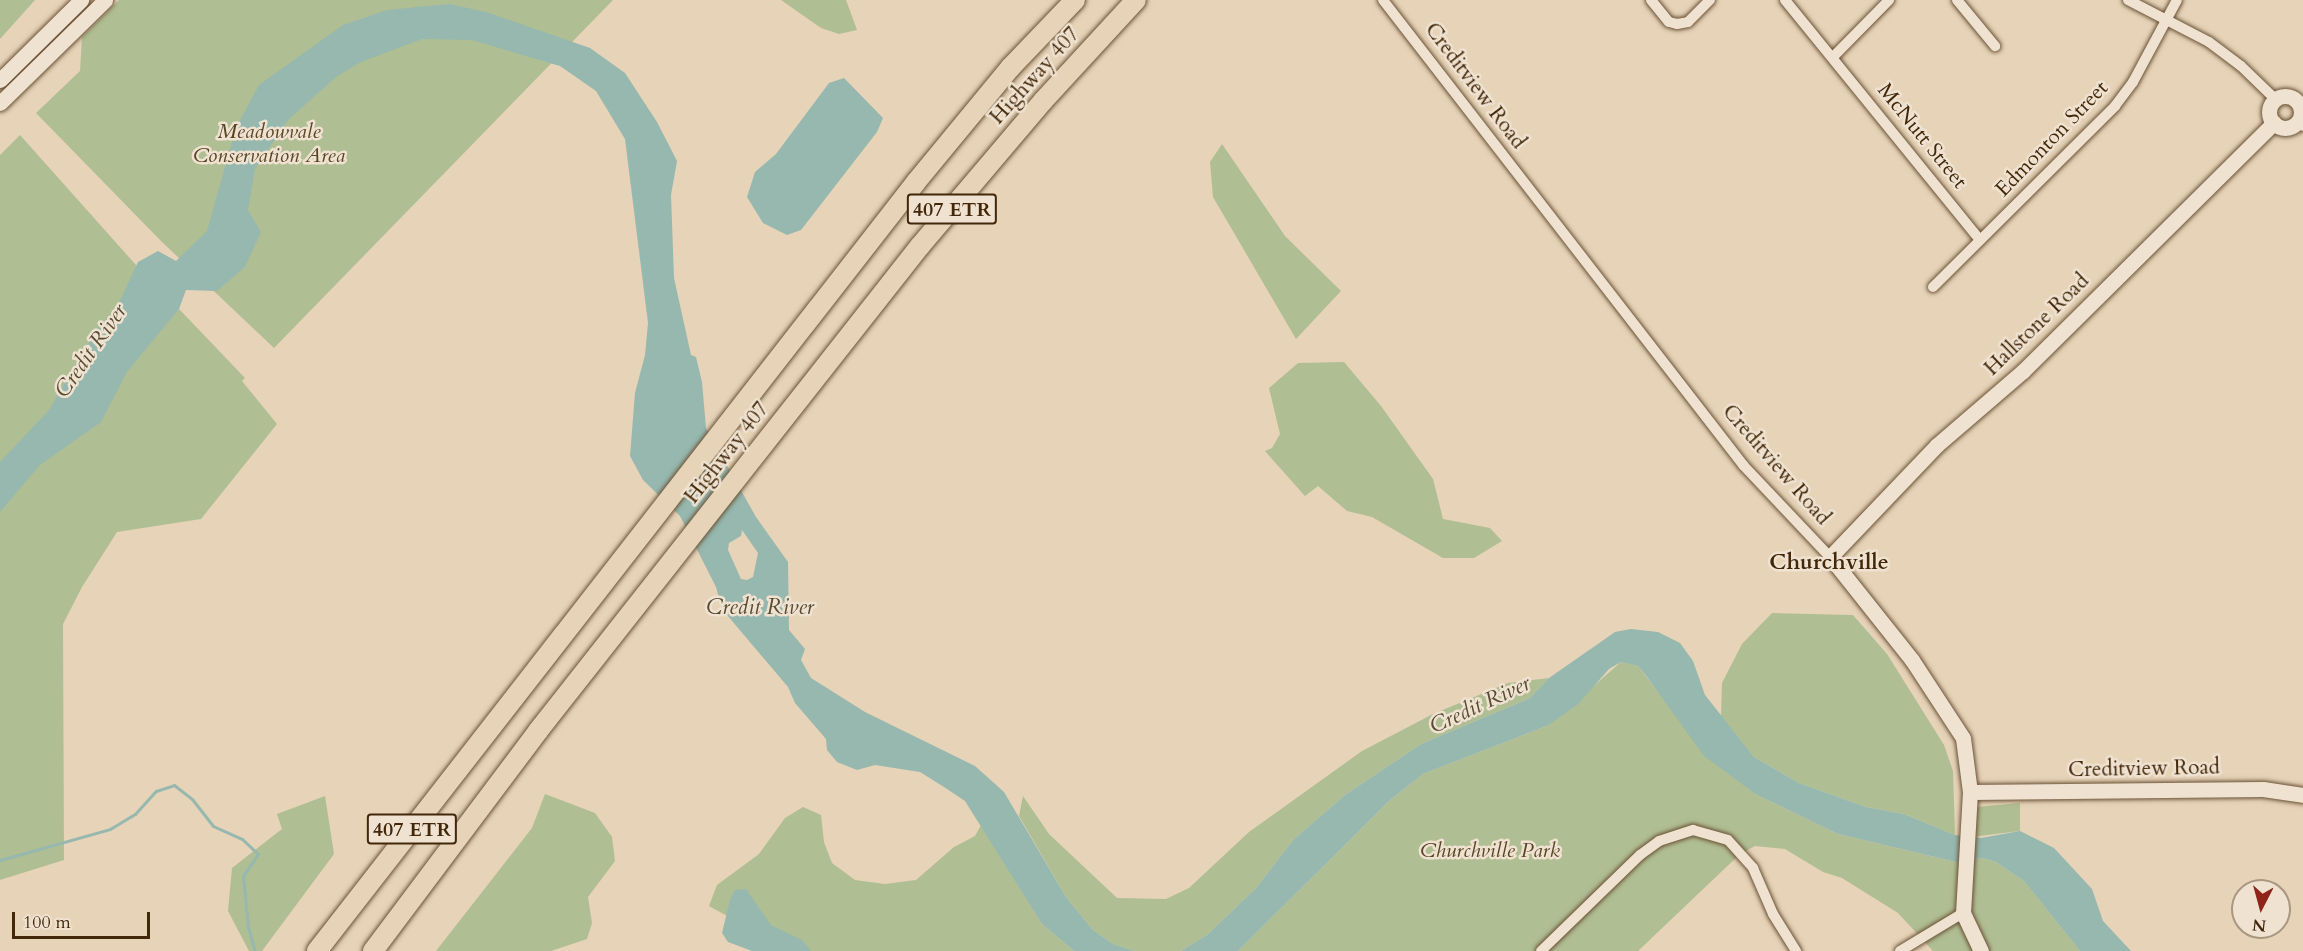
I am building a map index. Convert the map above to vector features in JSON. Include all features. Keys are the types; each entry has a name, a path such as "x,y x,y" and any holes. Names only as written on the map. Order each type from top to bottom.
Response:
{"highway":[{"name":"Highway 407","path":"317,951 923,173 1010,68 1075,0"},
{"name":"Highway 407","path":"373,951 538,731 936,228 1043,101 1136,0"}],"street":[{"path":"0,80 81,0"},
{"path":"0,103 105,0"},
{"name":"Creditview Road","path":"1383,0 1744,466 1830,557 1957,725 1966,750 1970,792 2263,789 2303,795"},
{"path":"1651,0 1669,22 1677,24 1688,22 1710,0"},
{"name":"McNutt Street","path":"1785,0 1980,240"},
{"path":"1833,57 1889,0"},
{"path":"1957,0 1995,46"},
{"path":"2128,0 2167,20 2241,66 2275,99"},
{"name":"Edmonton Street","path":"1933,287 2115,106 2133,82 2177,0"},
{"path":"2286,95 2300,97 2302,110 2300,124 2284,128 2274,123 2269,113 2275,99 2286,95"},
{"name":"Hallstone Road","path":"1830,557 1936,445 2023,370 2274,123"},
{"path":"1970,792 1967,881 1963,913 1981,951"},
{"path":"1541,951 1659,841 1693,830 1728,840 1754,868 1773,914 1796,951"},
{"path":"1900,951 1963,913"}],"green space":[{"path":"0,0 35,0 0,39"},
{"name":"Meadowvale Conservation Area","path":"119,0 613,0 274,348 161,241 36,113 80,71 82,37"},
{"path":"781,0 846,0 857,30 839,34 821,28"},
{"path":"20,135 177,311 179,309 245,378 242,381 277,424 201,519 117,532 82,587 63,624 64,860 0,880 0,155"},
{"path":"1222,144 1285,236 1341,291 1296,339 1213,197 1210,162"},
{"path":"1344,362 1381,406 1433,479 1443,519 1490,528 1502,541 1474,558 1443,558 1372,517 1347,511 1318,486 1305,496 1265,451 1272,448 1280,434 1269,388 1298,363"},
{"path":"1772,613 1853,615 1887,654 1944,745 1953,771 1955,835 1904,814 1866,807 1799,783 1754,757 1721,716 1722,683 1742,644"},
{"name":"Churchville Park","path":"1621,662 1638,666 1672,710 1757,795 1838,834 1956,862 1982,858 1996,862 2024,881 2080,951 1933,951 1898,913 1842,878 1823,872 1785,849 1755,846 1740,854 1638,951 1238,951 1390,800 1423,774 1549,725"},
{"path":"1549,678 1530,698 1421,744 1345,795 1293,840 1256,888 1208,934 1181,951 1135,951 1113,944 1093,930 1066,897 1019,816 1023,796 1049,834 1117,898 1166,899 1189,888 1249,832 1362,751 1433,714 1508,683"},
{"path":"545,794 595,813 612,837 615,861 588,897 592,923 587,939 551,951 436,951 532,828"},
{"path":"325,796 334,854 262,951 249,951 228,911 232,868 282,829 277,814"},
{"path":"2020,803 2020,831 1971,837 1976,807"},
{"path":"803,807 821,815 824,842 832,863 855,880 885,884 916,880 954,847 975,836 981,825 1042,924 1074,951 791,951 709,906 717,885 759,854 785,818"}],"water":[{"name":"Credit River","path":"449,4 486,12 590,48 625,73 657,122 677,161 671,195 674,278 691,355 696,357 702,382 706,428 756,517 788,562 789,630 805,649 801,660 811,678 865,712 975,766 1004,792 1066,897 1093,930 1113,944 1135,951 1074,951 1042,924 965,801 944,787 920,772 875,765 857,770 837,762 827,750 826,739 795,703 788,687 722,609 716,587 680,516 643,480 630,456 635,393 645,355 648,323 625,139 596,91 560,66 472,40 422,39 361,62 336,77 288,120 255,169 248,210 261,232 245,267 217,291 186,290 179,309 127,372 101,422 40,465 0,512 0,462 49,410 98,327 115,311 138,262 158,251 176,261 207,231 236,128 259,85 343,25 387,10","holes":["742,530 758,553 753,577 747,580 741,579 728,550 729,543 741,536"]},
{"path":"844,78 883,118 877,132 801,230 787,235 763,223 747,197 755,172 776,154 829,83"},
{"name":"Credit River","path":"1631,629 1658,632 1680,643 1693,661 1705,695 1754,757 1799,783 1866,807 1904,814 1955,835 1981,838 2020,831 2054,848 2092,889 2103,921 2131,951 2080,951 2024,881 1996,862 1982,858 1956,862 1838,834 1757,795 1704,756 1638,666 1621,662 1609,669 1578,704 1549,725 1423,774 1390,800 1238,951 1181,951 1208,934 1256,888 1293,840 1345,795 1421,744 1530,698 1549,678 1615,632"},
{"path":"746,889 771,925 802,940 811,951 752,951 728,942 722,933 730,900 735,890"}],"waterway":[{"path":"0,860 110,829 135,814 156,791 174,785 192,799 213,826 242,839 258,854 243,876 248,927 255,951"}],"district":[{"name":"Churchville","path":"1829,563"}]}
